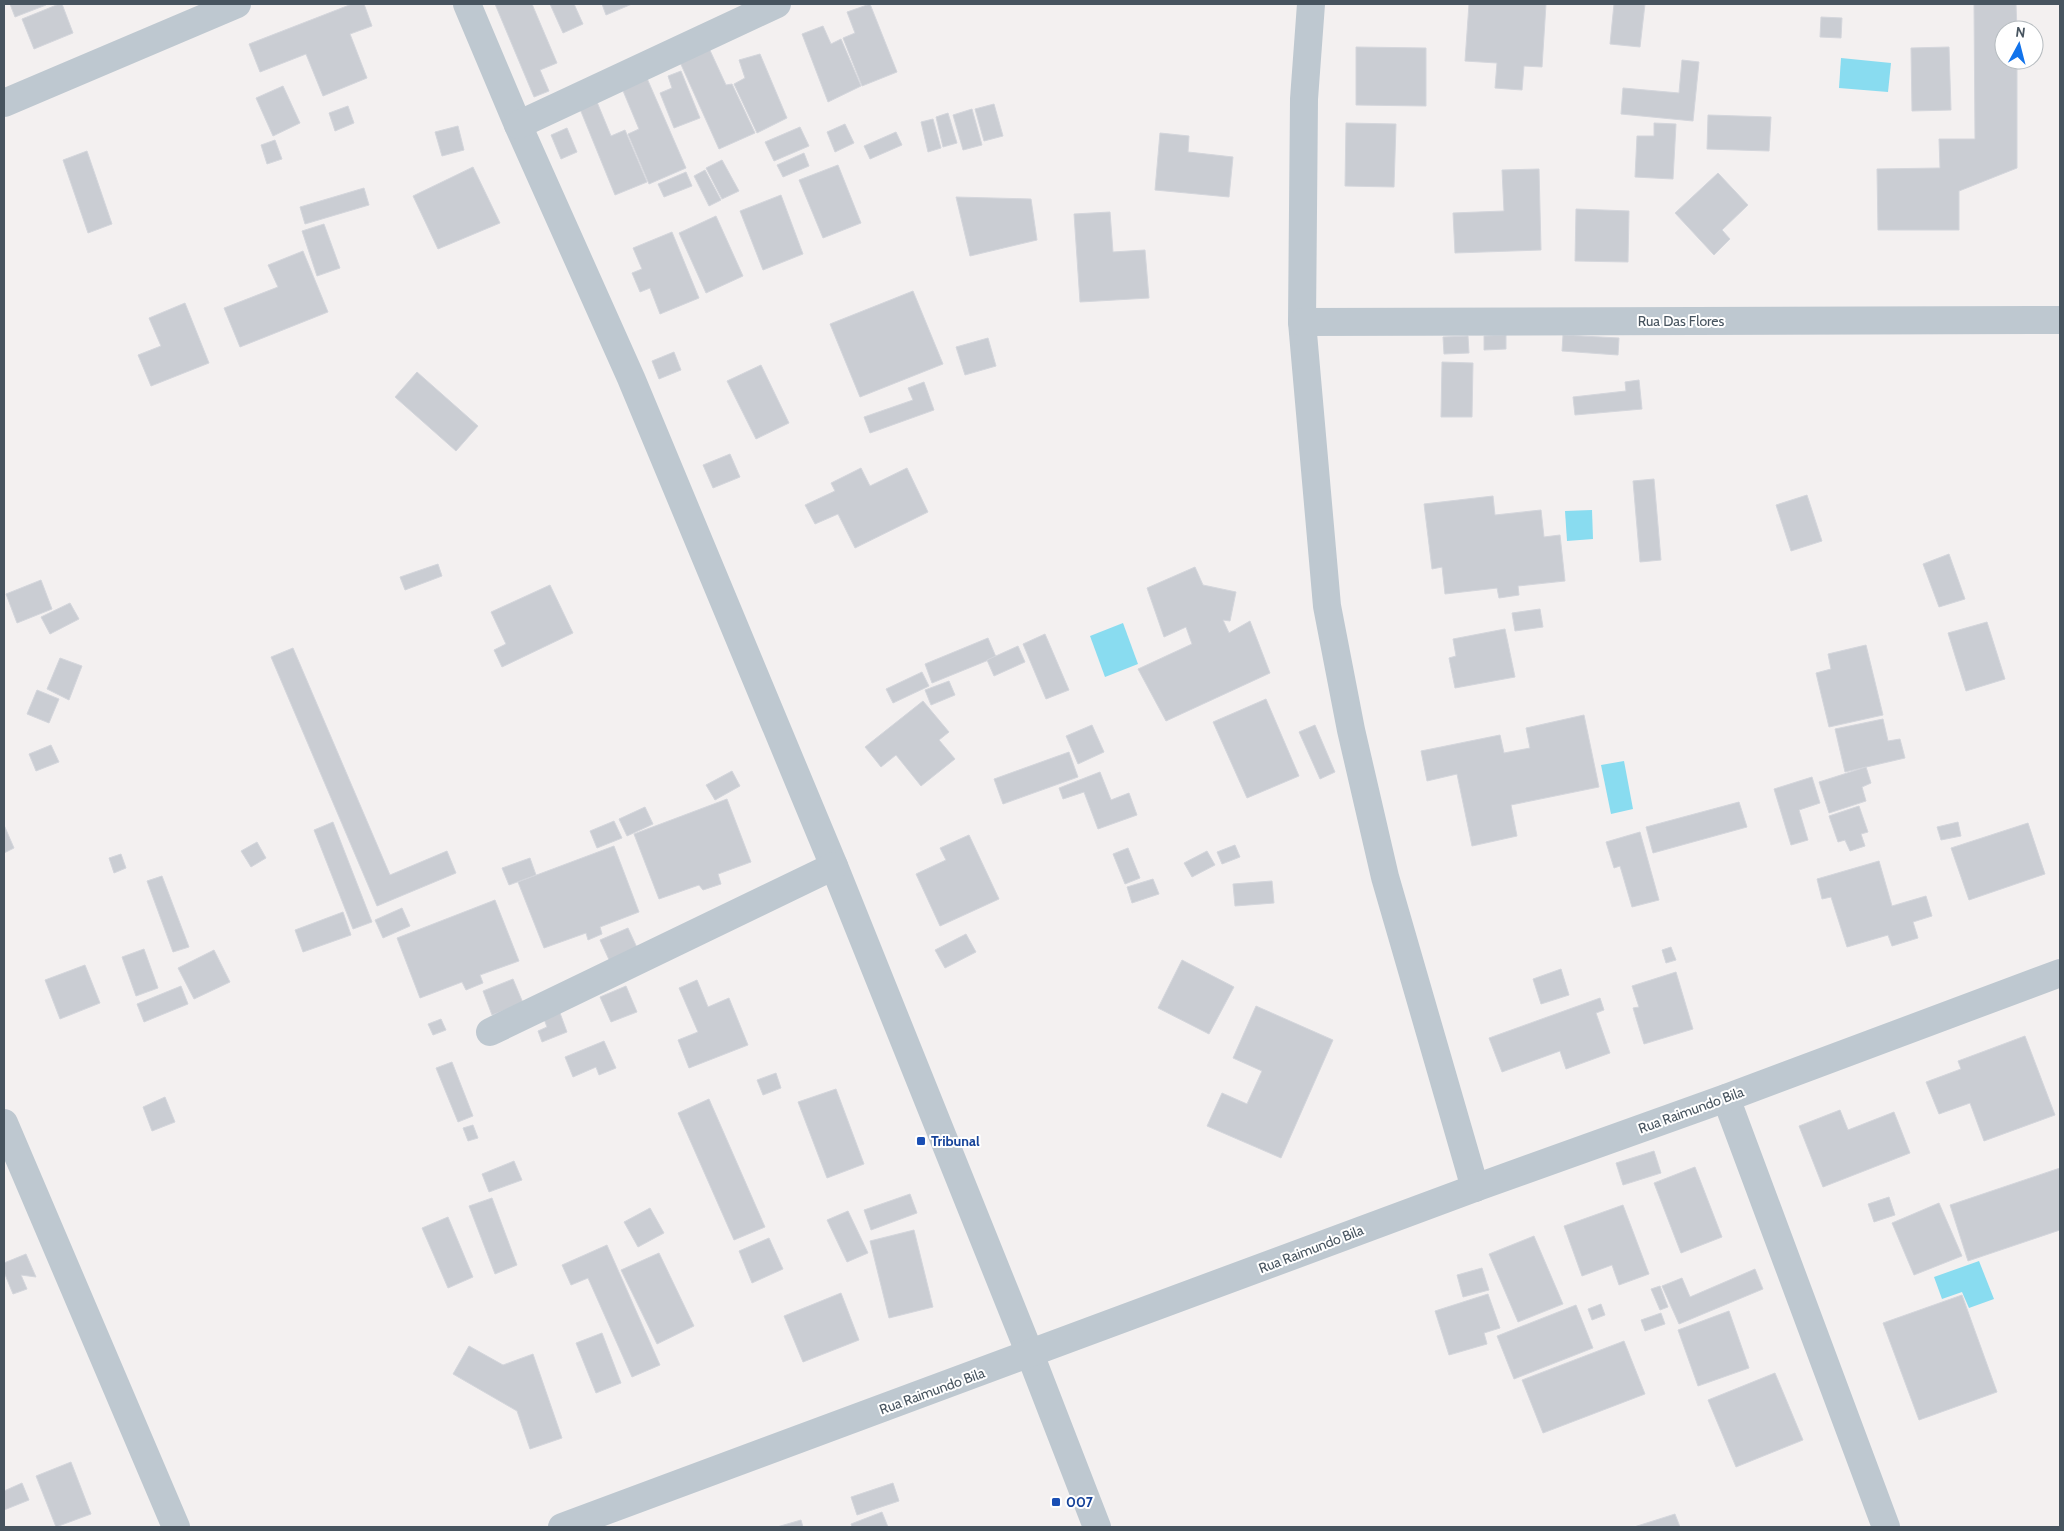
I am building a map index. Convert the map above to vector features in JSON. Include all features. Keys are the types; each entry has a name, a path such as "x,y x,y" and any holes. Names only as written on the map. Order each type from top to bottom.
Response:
{"street":[{"path":"4,103 237,4"},
{"path":"467,4 518,125 631,378 834,866 1030,1354 1097,1527"},
{"path":"518,125 777,4"},
{"path":"1311,4 1304,99 1302,322 1314,480 1327,606 1351,730 1385,877 1475,1188"},
{"name":"Rua Das Flores","path":"1302,322 2060,320"},
{"path":"490,1032 834,866"},
{"name":"Rua Raimundo Bila","path":"562,1527 619,1518 1030,1354 1475,1188 1726,1098 2060,972"},
{"path":"1726,1098 1886,1527"},
{"path":"4,1123 176,1527"}],"water":[{"path":"1841,58 1891,63 1888,92 1839,88"},
{"path":"1592,510 1593,539 1567,541 1565,511"},
{"path":"1123,623 1138,664 1105,677 1090,636"},
{"path":"1624,761 1633,809 1611,814 1601,765"},
{"path":"1979,1261 1994,1299 1969,1308 1962,1292 1942,1299 1934,1277"}],"building":[{"path":"10,4 46,4 46,5 15,17"},
{"path":"62,4 73,33 34,49 22,19"},
{"path":"352,4 364,4 372,26 350,34 367,78 323,96 306,54 260,72 249,44"},
{"path":"495,4 532,4 557,63 540,70 549,91 534,97"},
{"path":"550,4 574,4 583,24 563,33"},
{"path":"602,4 632,4 606,15"},
{"path":"870,4 897,72 862,86 843,38 855,33 847,12"},
{"path":"1469,4 1546,4 1542,67 1524,66 1522,90 1495,88 1497,63 1465,61"},
{"path":"1614,4 1645,4 1640,47 1610,44"},
{"path":"1974,4 2016,4 2017,20 1994,20 1994,70 2017,70 2017,168 1959,191 1959,230 1878,230 1877,169 1940,168 1939,139 1975,139"},
{"path":"1821,17 1842,18 1841,38 1820,37"},
{"path":"823,26 831,44 841,39 861,86 828,102 802,34"},
{"path":"708,46 726,85 732,84 755,133 719,149 679,60"},
{"path":"1356,47 1426,48 1426,106 1356,105"},
{"path":"1949,47 1951,110 1912,111 1911,48"},
{"path":"760,54 787,118 757,133 734,84 745,78 739,60"},
{"path":"1682,60 1699,62 1693,121 1621,114 1623,88 1679,93"},
{"path":"681,71 700,118 674,128 660,93 672,88 668,76"},
{"path":"646,76 686,168 649,184 628,134 639,129 621,86"},
{"path":"283,86 300,123 273,136 256,98"},
{"path":"597,102 611,136 625,130 647,182 615,195 580,109"},
{"path":"994,104 1003,136 984,141 975,109"},
{"path":"348,106 354,123 335,131 329,113"},
{"path":"972,109 982,145 963,150 953,115"},
{"path":"948,113 957,143 943,147 936,117"},
{"path":"1708,115 1771,117 1769,151 1707,149"},
{"path":"933,119 941,148 928,152 921,122"},
{"path":"1346,123 1396,124 1394,187 1345,186"},
{"path":"1654,123 1676,124 1673,179 1635,177 1637,136 1654,136"},
{"path":"845,124 854,143 835,152 827,132"},
{"path":"458,126 464,150 442,156 435,132"},
{"path":"800,127 809,146 774,161 765,142"},
{"path":"567,128 577,152 561,159 551,135"},
{"path":"896,132 902,145 870,159 864,146"},
{"path":"1160,133 1189,136 1188,152 1233,157 1229,197 1155,190"},
{"path":"275,140 282,159 267,164 261,145"},
{"path":"87,151 112,224 88,233 63,160"},
{"path":"804,153 809,166 783,177 777,165"},
{"path":"722,160 739,191 722,199 706,168"},
{"path":"838,165 861,223 823,238 799,180"},
{"path":"473,167 500,223 438,249 413,196"},
{"path":"1539,169 1541,250 1455,253 1453,213 1504,211 1502,170"},
{"path":"705,170 721,200 709,206 694,176"},
{"path":"686,172 692,186 664,197 658,184"},
{"path":"1718,173 1748,205 1722,230 1730,239 1714,255 1675,213"},
{"path":"364,188 369,205 305,224 300,207"},
{"path":"781,195 803,254 763,270 740,211"},
{"path":"956,197 1031,199 1037,240 970,256"},
{"path":"1576,209 1629,211 1628,262 1575,261"},
{"path":"1110,212 1113,252 1145,250 1149,298 1080,302 1074,214"},
{"path":"716,216 743,276 706,293 679,233"},
{"path":"324,224 340,268 317,276 302,231"},
{"path":"672,232 699,298 660,314 650,288 640,292 632,273 642,269 633,248"},
{"path":"303,251 328,312 240,347 224,308 278,287 268,265"},
{"path":"913,291 943,364 860,397 830,324"},
{"path":"185,303 209,363 151,386 138,355 161,346 149,318"},
{"path":"1506,335 1506,349 1484,350 1484,336"},
{"path":"1563,335 1619,338 1618,355 1562,351"},
{"path":"1468,336 1469,353 1444,354 1443,337"},
{"path":"988,338 996,366 965,375 956,347"},
{"path":"674,352 681,370 659,379 652,361"},
{"path":"1442,362 1473,363 1472,417 1441,417"},
{"path":"761,365 789,423 756,439 727,381"},
{"path":"417,372 478,426 456,451 395,397"},
{"path":"1639,380 1642,409 1575,415 1573,397 1626,391 1625,382"},
{"path":"924,382 934,410 870,433 864,417 913,400 908,388"},
{"path":"730,454 740,477 713,488 703,465"},
{"path":"861,468 870,486 907,468 928,512 855,548 838,514 815,524 805,505 835,491 831,483"},
{"path":"1654,479 1661,560 1640,562 1633,481"},
{"path":"1807,495 1822,541 1791,551 1776,505"},
{"path":"1493,496 1495,515 1541,510 1544,537 1560,535 1565,581 1518,586 1519,595 1499,598 1497,588 1445,594 1442,567 1432,569 1424,504"},
{"path":"1949,554 1965,599 1939,607 1923,564"},
{"path":"438,564 442,576 405,590 400,577"},
{"path":"1195,567 1203,585 1236,592 1230,621 1223,620 1229,633 1250,621 1270,673 1166,721 1138,669 1192,644 1186,627 1164,637 1147,588"},
{"path":"41,580 52,609 17,623 6,594"},
{"path":"550,585 573,633 502,667 494,650 506,644 491,612"},
{"path":"70,603 79,619 50,634 41,617"},
{"path":"1540,609 1543,627 1515,631 1512,613"},
{"path":"1987,622 2005,679 1966,691 1948,633"},
{"path":"1505,629 1515,677 1455,688 1449,658 1456,656 1453,639"},
{"path":"1045,634 1069,690 1046,699 1023,644"},
{"path":"988,638 996,657 932,683 925,664"},
{"path":"1866,645 1883,715 1829,727 1816,673 1831,669 1828,654"},
{"path":"1018,646 1025,662 994,676 987,660"},
{"path":"293,648 390,875 447,851 456,873 377,906 271,657"},
{"path":"60,658 82,666 69,700 47,689"},
{"path":"922,672 929,686 893,703 886,689"},
{"path":"949,681 955,695 931,705 925,690"},
{"path":"37,690 59,699 49,723 27,714"},
{"path":"1266,699 1299,776 1247,798 1213,722"},
{"path":"923,701 949,732 939,740 955,759 921,786 896,755 881,767 865,747"},
{"path":"1584,715 1599,787 1511,805 1517,836 1472,846 1457,774 1427,781 1421,751 1500,735 1504,753 1530,748 1526,728"},
{"path":"1883,719 1888,741 1900,739 1905,758 1845,772 1835,729"},
{"path":"1092,725 1104,752 1078,764 1066,736"},
{"path":"1315,725 1335,772 1320,779 1299,732"},
{"path":"51,745 59,762 36,771 29,754"},
{"path":"1069,752 1078,777 1003,804 994,779"},
{"path":"1866,767 1871,783 1862,787 1866,801 1829,813 1819,782"},
{"path":"732,771 740,786 715,800 706,785"},
{"path":"1100,772 1111,800 1129,793 1137,815 1098,829 1084,792 1063,799 1059,788"},
{"path":"1812,777 1820,803 1799,810 1808,840 1791,845 1774,789"},
{"path":"727,799 751,862 718,874 721,884 703,890 699,885 659,899 634,834"},
{"path":"1739,802 1747,827 1653,853 1646,827"},
{"path":"1859,806 1868,832 1861,834 1865,846 1850,851 1845,840 1838,842 1829,816"},
{"path":"645,807 653,824 627,836 619,819"},
{"path":"614,821 622,838 597,848 590,831"},
{"path":"333,822 372,922 353,929 314,830"},
{"path":"1958,822 1961,836 1941,840 1937,827"},
{"path":"2028,823 2045,874 1969,900 1951,848"},
{"path":"4,825 14,848 4,853"},
{"path":"1640,832 1659,900 1632,907 1620,866 1614,868 1606,842"},
{"path":"969,835 999,899 940,926 916,874 946,860 940,848"},
{"path":"257,842 266,858 251,867 241,851"},
{"path":"1235,845 1240,857 1222,864 1217,852"},
{"path":"614,846 639,912 600,927 602,934 588,940 586,933 544,948 518,882"},
{"path":"1128,848 1140,878 1125,884 1113,854"},
{"path":"1207,851 1215,865 1192,877 1184,863"},
{"path":"121,854 126,868 114,873 109,858"},
{"path":"530,858 536,875 509,885 502,868"},
{"path":"1879,861 1892,906 1926,896 1932,916 1913,922 1918,938 1892,946 1888,935 1847,947 1831,897 1822,899 1817,879"},
{"path":"162,876 189,947 173,952 147,881"},
{"path":"1153,879 1159,894 1132,903 1127,887"},
{"path":"1272,881 1274,903 1235,906 1233,884"},
{"path":"495,900 519,961 480,975 483,983 466,990 462,982 420,998 397,938"},
{"path":"402,908 410,926 383,938 375,920"},
{"path":"343,912 351,935 303,952 295,930"},
{"path":"628,928 639,952 611,964 600,940"},
{"path":"966,934 976,952 945,968 935,950"},
{"path":"1671,947 1676,960 1666,963 1662,950"},
{"path":"144,949 158,988 136,996 122,957"},
{"path":"214,950 230,982 194,999 178,968"},
{"path":"1182,960 1234,987 1209,1034 1158,1008"},
{"path":"85,965 100,1003 60,1019 45,980"},
{"path":"1561,969 1569,995 1541,1004 1533,979"},
{"path":"1676,972 1693,1029 1644,1044 1633,1008 1639,1007 1632,986"},
{"path":"513,979 523,1003 492,1015 483,991"},
{"path":"697,980 708,1007 729,998 748,1045 689,1068 678,1040 698,1032 679,988"},
{"path":"181,986 188,1004 144,1022 137,1004"},
{"path":"626,986 637,1012 611,1022 600,997"},
{"path":"1600,998 1604,1010 1596,1013 1610,1053 1566,1069 1560,1051 1502,1072 1489,1038"},
{"path":"1256,1006 1333,1040 1281,1158 1207,1126 1222,1093 1247,1104 1262,1071 1233,1058"},
{"path":"560,1013 567,1032 542,1042 538,1031 547,1027 544,1019"},
{"path":"441,1019 446,1030 433,1035 428,1024"},
{"path":"2025,1036 2055,1115 1984,1141 1970,1103 1939,1114 1926,1082 1961,1069 1958,1061"},
{"path":"604,1041 616,1068 599,1075 596,1067 573,1077 565,1057"},
{"path":"452,1062 473,1116 458,1122 436,1068"},
{"path":"776,1073 781,1088 763,1095 757,1080"},
{"path":"836,1089 864,1164 827,1178 798,1102"},
{"path":"165,1097 175,1122 152,1131 143,1107"},
{"path":"709,1099 765,1227 734,1240 678,1113"},
{"path":"1840,1110 1848,1130 1894,1112 1910,1153 1823,1187 1799,1126"},
{"path":"473,1125 478,1138 468,1141 463,1128"},
{"path":"1654,1151 1661,1173 1623,1185 1616,1163"},
{"path":"514,1161 522,1180 489,1192 482,1174"},
{"path":"1695,1167 1722,1237 1681,1253 1654,1183"},
{"path":"2060,1168 2060,1230 1968,1261 1950,1205"},
{"path":"910,1194 917,1213 871,1230 864,1210"},
{"path":"1889,1197 1895,1215 1874,1222 1868,1204"},
{"path":"492,1198 517,1265 495,1274 469,1206"},
{"path":"1939,1203 1962,1256 1914,1275 1892,1223"},
{"path":"1623,1205 1649,1274 1619,1285 1612,1265 1582,1276 1564,1226"},
{"path":"650,1208 664,1233 638,1247 624,1222"},
{"path":"848,1211 868,1253 847,1262 827,1220"},
{"path":"448,1217 473,1277 448,1288 422,1228"},
{"path":"914,1230 933,1307 889,1318 870,1241"},
{"path":"1534,1236 1563,1304 1518,1322 1489,1254"},
{"path":"769,1238 783,1269 752,1283 739,1251"},
{"path":"607,1245 660,1365 632,1377 588,1278 571,1285 562,1265"},
{"path":"659,1253 694,1326 657,1344 621,1270"},
{"path":"26,1254 36,1277 21,1275 27,1289 13,1294 4,1272 4,1263"},
{"path":"1482,1268 1489,1290 1463,1297 1457,1275"},
{"path":"1755,1269 1763,1289 1679,1324 1662,1286 1682,1278 1690,1297"},
{"path":"1660,1286 1668,1307 1660,1310 1651,1289"},
{"path":"841,1293 859,1340 803,1362 784,1316"},
{"path":"1488,1294 1500,1328 1484,1333 1487,1344 1449,1355 1435,1311"},
{"path":"1962,1295 1997,1392 1919,1420 1883,1323"},
{"path":"1601,1304 1605,1315 1592,1320 1588,1309"},
{"path":"1576,1305 1593,1348 1514,1379 1497,1336"},
{"path":"1729,1311 1749,1368 1698,1386 1678,1330"},
{"path":"1661,1313 1665,1324 1645,1331 1641,1320"},
{"path":"602,1333 621,1383 596,1393 576,1343"},
{"path":"1624,1341 1645,1394 1543,1433 1522,1380"},
{"path":"469,1346 503,1365 533,1354 562,1438 530,1449 517,1411 453,1374"},
{"path":"1775,1373 1803,1440 1736,1467 1708,1400"},
{"path":"71,1462 91,1514 56,1527 36,1476"},
{"path":"22,1483 29,1500 4,1510 4,1491"},
{"path":"893,1483 899,1501 857,1515 851,1497"},
{"path":"882,1512 888,1527 852,1527 851,1524"},
{"path":"1675,1514 1680,1527 1634,1527"},
{"path":"801,1520 803,1527 777,1527"}],"place":[{"name":"Tribunal","path":"921,1141"},
{"name":"007","path":"1056,1502"}]}
